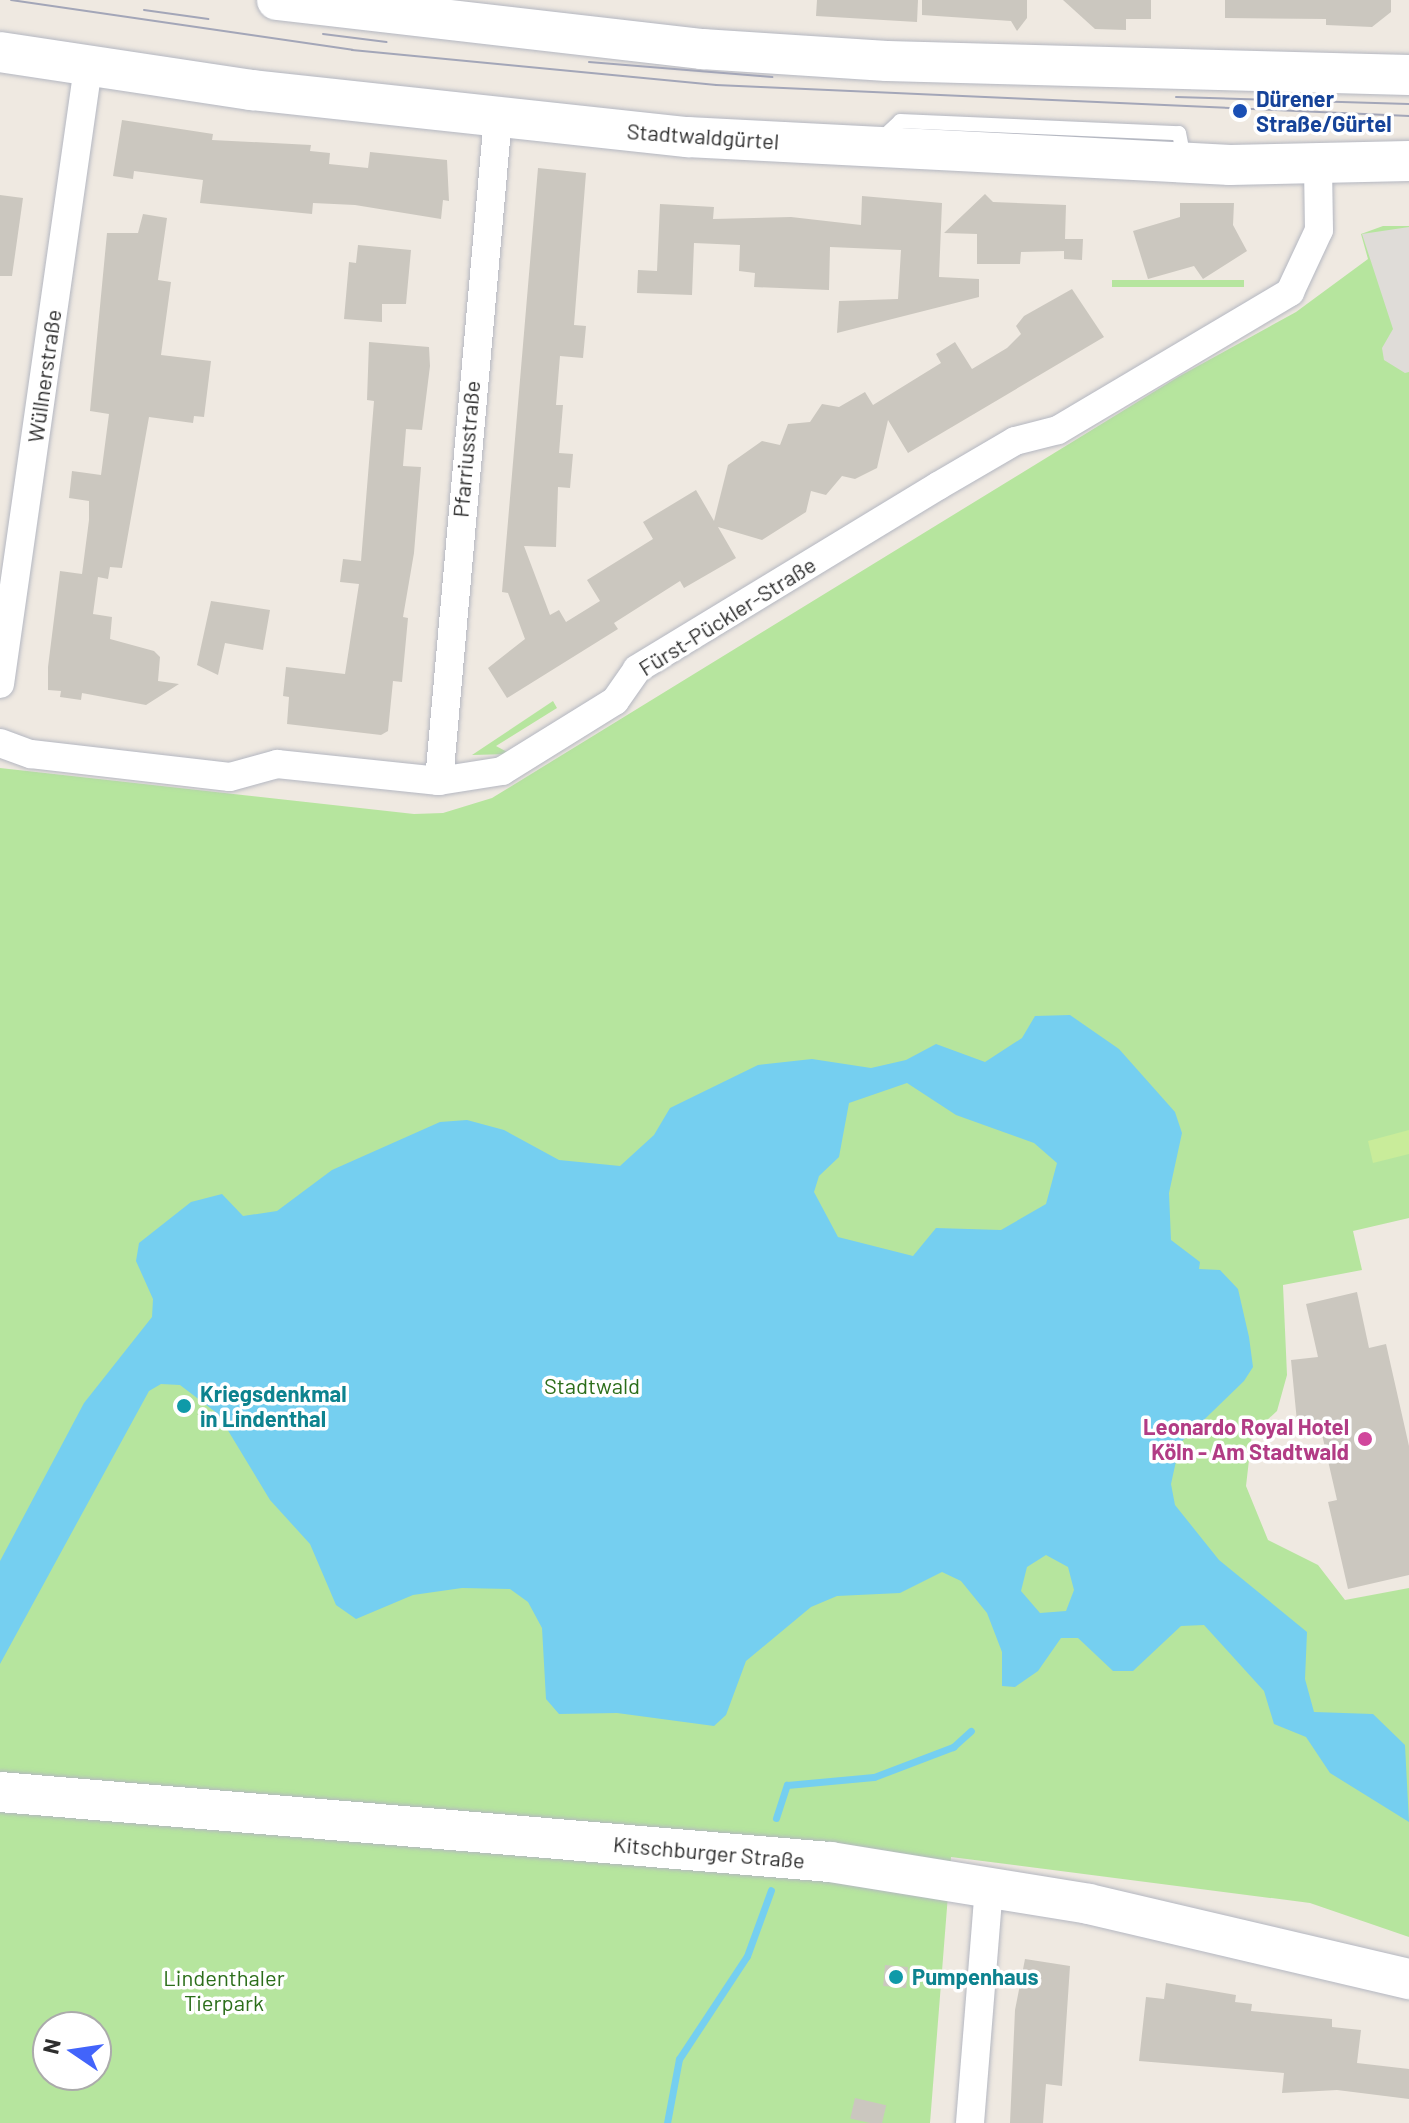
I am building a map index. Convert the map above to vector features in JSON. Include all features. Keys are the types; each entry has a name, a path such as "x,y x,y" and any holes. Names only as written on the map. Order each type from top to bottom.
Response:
{"main road":[{"path":"277,0 702,49 903,62 1409,75"},
{"name":"Stadtwaldgürtel","path":"0,52 88,67 498,117 871,147 1318,165 1409,161"},
{"name":"Kitschburger Straße","path":"0,1792 830,1862 989,1885 1236,1935 1409,1979"}],"street":[{"name":"Wüllnerstraße","path":"0,684 88,67"},
{"name":"Pfarriusstraße","path":"439,781 498,117"},
{"name":"Fürst-Pückler-Straße","path":"0,743 31,754 230,777 277,764 439,781 502,771 615,701 637,669 1015,441 1058,430 1290,292 1319,230 1318,165"},
{"path":"970,2123 989,1885"}],"green space":[{"name":"Stadtwald","path":"1383,226 1409,226 1409,1218 1353,1231 1362,1270 1283,1285 1287,1375 1277,1411 1252,1434 1246,1486 1268,1540 1318,1565 1345,1600 1409,1588 1409,1937 1310,1903 951,1857 930,2123 0,2123 0,768 414,814 443,813 492,798 1178,377 1296,312 1368,259 1361,234"},
{"path":"1112,280 1244,280 1244,287 1112,287"},
{"path":"553,701 557,708 496,746 511,754 472,755"},
{"path":"1409,1130 1409,1154 1373,1163 1368,1141"}],"shaded area":[{"path":"1409,227 1409,372 1405,373 1384,360 1382,348 1393,329 1362,234"}],"water":[{"path":"1070,1015 1119,1049 1175,1112 1182,1133 1169,1193 1171,1240 1200,1262 1199,1269 1220,1270 1238,1289 1253,1367 1244,1381 1180,1443 1171,1484 1175,1505 1219,1560 1307,1632 1305,1679 1314,1712 1373,1714 1405,1745 1409,1822 1330,1773 1306,1737 1274,1724 1264,1691 1204,1625 1181,1626 1133,1671 1113,1671 1078,1638 1061,1638 1038,1671 1015,1687 1002,1686 1002,1652 987,1613 961,1581 942,1572 900,1593 837,1596 811,1607 746,1661 726,1715 714,1726 617,1713 559,1714 546,1699 542,1628 528,1602 510,1589 462,1588 413,1595 356,1619 336,1605 310,1544 270,1500 218,1414 180,1385 161,1384 149,1391 0,1664 0,1561 84,1403 152,1317 153,1299 136,1261 139,1243 191,1202 222,1194 243,1216 277,1211 332,1170 440,1122 467,1120 504,1130 559,1160 620,1166 654,1135 670,1108 758,1065 812,1059 871,1068 906,1060 936,1044 985,1062 1022,1038 1035,1016","holes":["907,1083 956,1115 1034,1143 1057,1163 1046,1204 1001,1230 936,1228 913,1256 838,1237 814,1192 819,1176 839,1157 849,1103","1046,1555 1068,1567 1074,1590 1066,1611 1040,1613 1021,1591 1027,1567"]}],"building":[{"path":"817,0 918,0 917,22 816,16"},
{"path":"922,0 1027,0 1027,18 1017,31 1011,21 922,15"},
{"path":"1063,0 1151,0 1151,19 1126,19 1126,30 1095,29"},
{"path":"1225,0 1391,0 1391,12 1372,27 1326,25 1326,19 1225,18"},
{"path":"122,120 213,134 212,140 311,145 310,151 330,153 329,164 368,168 370,152 447,160 449,201 443,200 441,219 355,205 313,203 312,214 200,203 203,180 134,171 133,179 113,176"},
{"path":"538,168 586,173 574,325 586,326 583,358 560,356 556,405 563,405 559,453 573,454 570,488 558,487 556,547 524,546 550,615 559,610 566,622 600,601 587,580 653,539 643,522 696,490 714,521 728,465 762,441 780,445 788,424 810,422 822,404 839,407 865,392 873,405 941,363 936,354 955,342 972,369 1007,348 1021,334 1016,326 1024,316 1072,289 1104,337 908,453 888,420 877,468 855,479 842,476 826,495 811,491 806,512 762,540 718,527 736,558 684,588 680,581 614,623 618,629 507,698 488,668 525,639 508,593 502,592"},
{"path":"985,194 993,202 1066,205 1065,239 1083,239 1082,260 1064,259 1064,251 1021,252 1020,264 977,264 977,234 944,233"},
{"path":"0,195 23,198 12,276 0,276"},
{"path":"862,196 942,203 939,277 979,279 979,297 837,333 839,301 898,299 901,250 830,247 829,290 754,287 755,273 739,271 740,245 694,243 692,295 637,293 638,270 657,271 660,204 714,207 713,219 791,217 861,225"},
{"path":"1180,203 1234,203 1233,225 1247,251 1203,279 1194,266 1148,279 1133,231 1180,217"},
{"path":"143,214 167,218 158,280 171,282 161,355 211,361 204,417 194,416 193,423 149,417 122,568 110,567 108,579 98,577 93,614 112,617 110,639 154,651 160,657 158,681 179,684 146,705 82,693 81,700 60,697 61,691 48,690 60,571 82,574 89,520 89,501 69,498 72,471 101,475 109,414 90,411 107,233 138,233"},
{"path":"358,245 411,250 406,304 382,304 382,322 344,319 349,262 356,263"},
{"path":"369,342 429,347 430,366 422,430 406,429 403,466 421,467 414,553 403,617 408,618 402,682 393,681 388,731 381,735 287,724 289,697 283,696 286,667 345,674 359,584 340,582 343,559 361,561 374,401 367,400"},
{"path":"211,601 270,610 263,650 225,643 218,675 197,665"},
{"name":"Leonardo Royal Hotel Köln - Am Stadtwald","path":"1357,1292 1369,1348 1386,1344 1409,1446 1409,1575 1348,1589 1328,1502 1337,1500 1321,1430 1298,1432 1291,1360 1318,1357 1306,1304"},
{"path":"1025,1959 1070,1966 1062,2086 1046,2084 1043,2123 1010,2123 1015,2010"},
{"name":"Pumpenhaus","path":"885,1965 908,1967 906,1988 883,1986"},
{"path":"1166,1983 1236,1995 1235,2002 1252,2004 1251,2011 1332,2019 1332,2027 1361,2030 1357,2063 1409,2069 1409,2099 1337,2090 1282,2093 1284,2073 1139,2061 1146,1997 1164,1999"},
{"path":"855,2098 886,2105 882,2123 850,2118"}],"waterway":[{"path":"776,1818 787,1785 874,1777 953,1747 971,1731"},
{"path":"667,2123 679,2059 747,1956 771,1890"}],"tram line":[{"path":"11,0 352,50 716,85 1409,116"},
{"path":"144,10 208,19"},
{"path":"323,34 386,42"},
{"path":"589,62 772,77"},
{"path":"1176,97 1409,104"}],"place":[{"name":"Dürener Straße/Gürtel","path":"1240,111"},
{"name":"Kriegsdenkmal in Lindenthal","path":"184,1406"},
{"name":"Leonardo Royal Hotel Köln - Am Stadtwald","path":"1365,1439"},
{"name":"Pumpenhaus","path":"896,1977"}],"park label":[{"name":"Lindenthaler Tierpark","path":"224,1990"}]}
